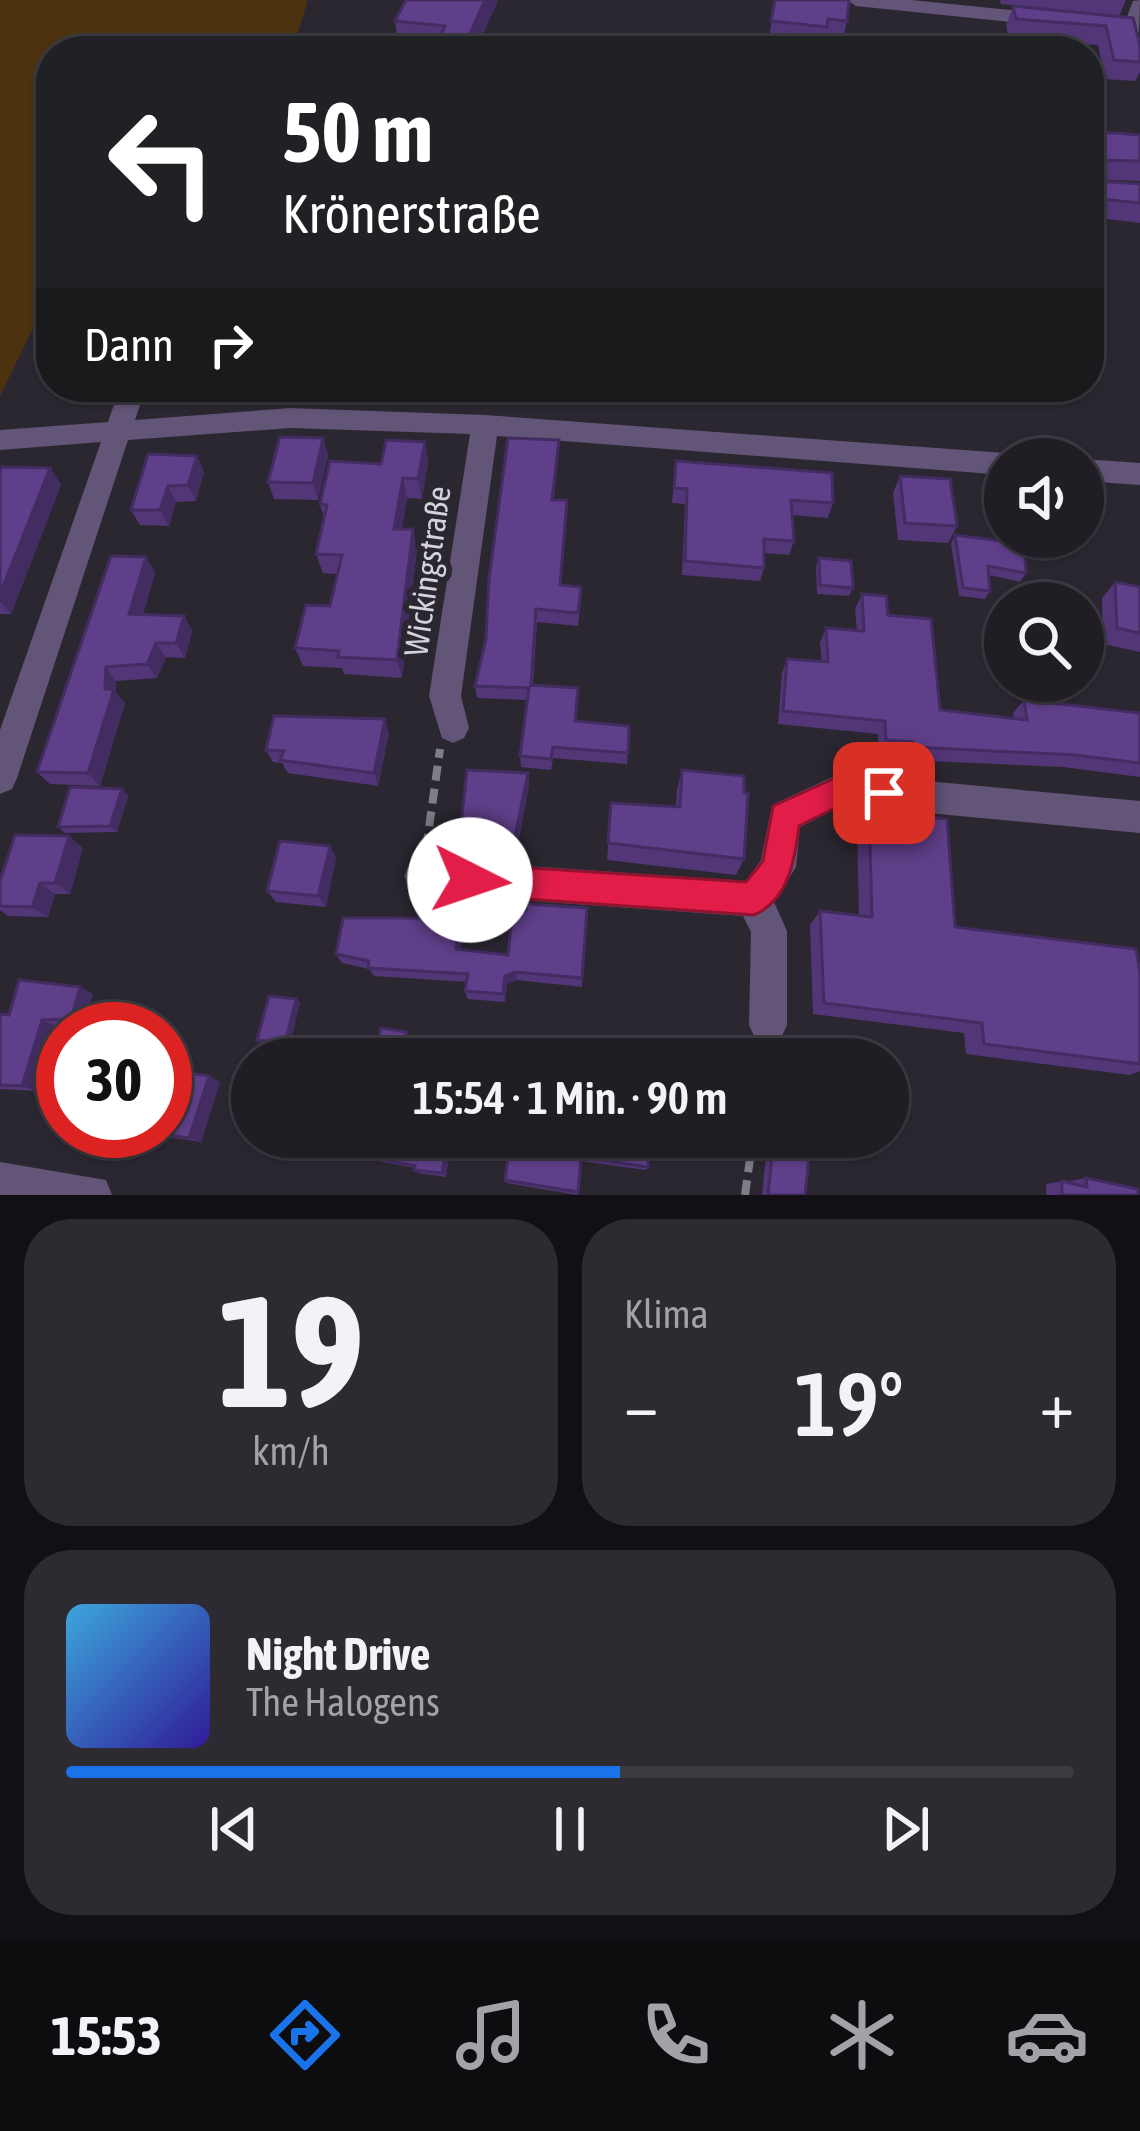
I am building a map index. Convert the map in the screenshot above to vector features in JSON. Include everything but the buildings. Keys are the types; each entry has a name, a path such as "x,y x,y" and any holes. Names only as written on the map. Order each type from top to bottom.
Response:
{"street":[{"path":"856,0 1061,21"},
{"path":"1084,23 1132,28 1140,4"},
{"path":"1104,189 1140,192"},
{"path":"0,778 128,402"},
{"path":"0,440 290,418 485,425 984,462"},
{"name":"Wickingstraße","path":"453,728 445,696 485,425"},
{"path":"1104,471 1140,474"},
{"path":"754,899 778,867 784,817 842,789 1140,817"},
{"path":"422,876 754,899"},
{"path":"754,899 769,932 768,1025"},
{"path":"0,1182 91,1195"}],"path":[{"path":"422,876 438,752 453,728"},
{"path":"745,1195 750,1158"}],"shaded area":[{"path":"0,0 308,0 297,36 36,36 36,322 0,396"}],"route":[{"path":"470,880 754,899 778,867 784,817 842,789 884,793"}]}
